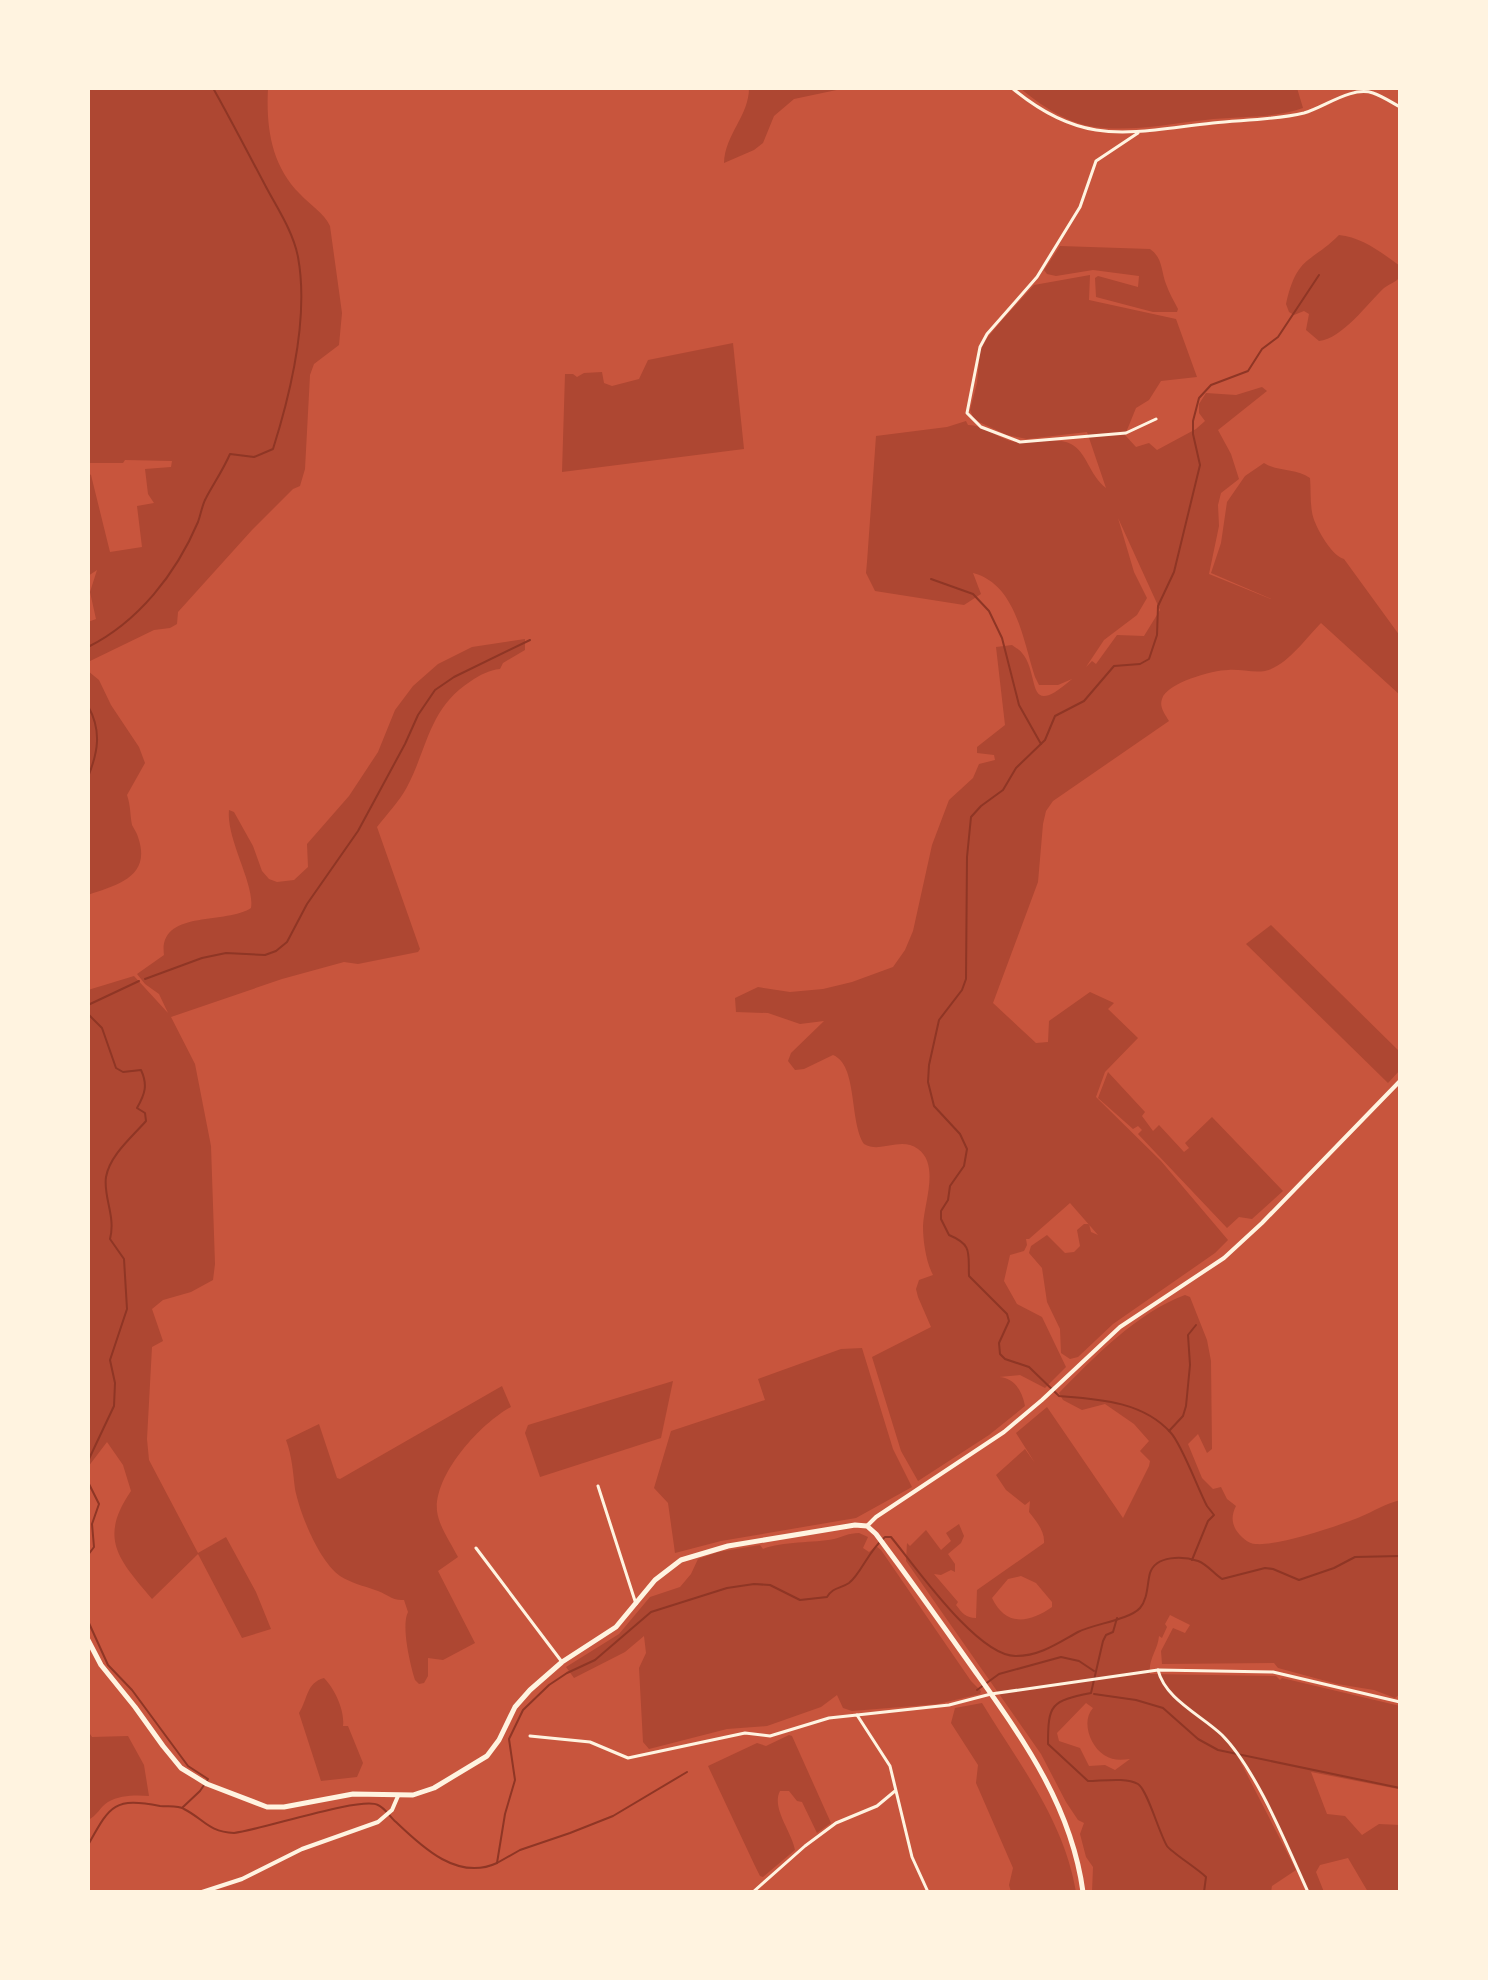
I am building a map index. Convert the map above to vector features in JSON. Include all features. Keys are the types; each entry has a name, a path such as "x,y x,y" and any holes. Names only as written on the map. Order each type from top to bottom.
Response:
{"main road":[{"path":"88,1640 101,1665 163,1746 181,1768 204,1783 267,1807 284,1807 353,1794 398,1796 429,1791 487,1756 520,1701 562,1662 604,1636 636,1606 665,1571 681,1560 704,1551 849,1526 867,1526 885,1546 991,1694 1052,1788 1075,1849 1083,1892"}],"street":[{"path":"1012,88 1040,109 1067,123 1101,132 1138,133 1302,113 1331,104 1347,95 1365,92 1400,107"},
{"path":"1138,133 1096,161 1080,207 1037,277 983,340 967,413 981,427 1020,442 1126,433 1156,419"},
{"path":"867,1526 983,1447 1016,1422 1127,1322 1231,1252 1400,1081"},
{"path":"598,1486 636,1606"},
{"path":"476,1548 562,1662"},
{"path":"1158,1670 1167,1688 1236,1750 1308,1892"},
{"path":"530,1736 590,1742 628,1758 745,1733 770,1736 829,1718 949,1705 991,1694 1158,1670 1273,1672 1400,1702"},
{"path":"857,1715 890,1766 912,1857 928,1892"},
{"path":"753,1892 836,1823 877,1806 895,1791"},
{"path":"202,1892 253,1874 302,1849 384,1819 398,1796"}],"shaded area":[{"path":"88,88 268,88 272,145 282,171 330,226 342,313 339,345 314,364 310,375 305,469 300,486 293,489 252,530 178,612 177,624 154,630 88,662 88,622 96,619 90,592 97,570 88,576 88,473 110,552 142,547 137,506 154,503 148,494 145,469 171,467 172,461 88,463"},
{"path":"749,88 846,88 794,99 774,116 763,143 724,163 728,143 745,107"},
{"path":"1020,88 1297,88 1303,108 1267,116 1103,128 1080,124 1061,116"},
{"path":"1339,235 1364,242 1386,256 1400,266 1400,277 1384,288 1337,334 1319,341 1306,330 1309,314 1304,311 1294,315 1286,304 1300,268"},
{"path":"1060,246 1150,249 1159,261 1177,312 1153,312 1096,297 1095,278 1098,276 1138,287 1139,276 1093,270 1056,276 1047,274 1044,270"},
{"path":"1090,275 1089,300 1176,319 1197,377 1161,381 1149,400 1136,408 1125,435 1136,447 1149,443 1157,450 1196,429 1205,421 1199,413 1199,404 1206,393 1236,395 1262,387 1267,391 1218,430 1231,454 1239,479 1221,493 1219,526 1209,574 1276,601 1211,573 1221,543 1227,502 1245,476 1264,463 1310,478 1312,512 1319,531 1328,546 1344,559 1400,636 1400,695 1321,623 1288,658 1273,668 1265,671 1212,672 1172,688 1165,693 1161,702 1169,721 1053,801 1046,811 1038,882 993,1003 1036,1043 1048,1042 1049,1021 1090,992 1114,1003 1108,1009 1138,1038 1105,1072 1096,1097 1161,1161 1228,1240 1215,1253 1113,1324 1078,1357 1070,1359 1061,1353 1060,1329 1047,1302 1042,1268 1029,1253 1031,1246 1047,1235 1065,1253 1074,1252 1080,1246 1077,1230 1088,1224 1070,1203 1026,1239 1024,1251 1010,1255 1004,1281 1017,1304 1042,1317 1066,1367 1045,1388 1020,1375 999,1377 1016,1386 1025,1406 989,1435 918,1481 901,1451 872,1357 931,1327 916,1289 919,1280 933,1275 923,1232 930,1174 925,1156 911,1145 870,1147 864,1144 856,1122 850,1081 841,1061 833,1055 804,1069 795,1070 788,1061 791,1053 824,1021 800,1024 768,1013 736,1012 735,998 758,987 790,992 823,989 893,967 913,931 932,845 949,800 973,778 979,764 995,760 994,755 977,753 977,747 1005,725 996,647 1012,645 1021,652 1040,695 1047,696 1057,691 1072,679 1058,685 1039,685 1016,615 999,589 988,579 973,573 981,594 964,605 875,591 866,573 876,436 947,427 966,421 968,425 1015,442 1065,442 1081,452 1106,488 1087,432 1027,439 1007,435 979,422 970,410 980,351 1003,319 1034,285","holes":["1118,518 1160,610 1144,636 1117,635 1096,664 1092,661 1086,667 1104,640 1137,615 1147,598 1134,572"]},
{"path":"733,343 744,449 562,472 565,374 577,377 584,373 602,372 604,383 612,386 639,379 648,360"},
{"path":"525,639 525,650 503,663 500,669 471,681 446,703 431,729 407,787 377,827 420,949 418,952 358,964 344,962 282,979 171,1017 195,1064 211,1146 215,1264 213,1280 191,1292 163,1300 152,1309 163,1341 152,1347 147,1439 149,1460 198,1553 226,1537 256,1592 271,1629 242,1638 198,1554 152,1599 122,1560 114,1536 121,1508 131,1491 123,1465 107,1442 88,1467 88,990 134,976 168,1013 159,994 137,974 164,955 165,940 182,924 251,908 249,887 232,834 229,810 234,812 253,846 262,871 269,879 277,882 294,880 308,867 307,844 349,796 378,752 395,710 413,686 438,664 472,647"},
{"path":"88,671 99,680 111,705 139,747 145,763 127,795 132,825 141,851 140,862 136,870 120,883 88,895"},
{"path":"1271,925 1400,1052 1400,1070 1388,1083 1246,944"},
{"path":"1108,1072 1145,1112 1142,1116 1153,1131 1159,1125 1184,1152 1189,1148 1185,1143 1212,1117 1283,1191 1252,1219 1239,1217 1227,1228 1138,1134 1142,1130 1138,1126 1133,1129 1098,1098"},
{"path":"1185,1295 1190,1297 1207,1340 1211,1361 1212,1449 1207,1453 1198,1434 1188,1444 1202,1478 1213,1489 1221,1487 1227,1499 1236,1506 1233,1524 1244,1539 1250,1543 1266,1544 1293,1539 1350,1521 1400,1500 1400,1694 1395,1698 1374,1690 1337,1684 1278,1668 1274,1663 1162,1664 1161,1651 1173,1628 1185,1633 1190,1625 1170,1615 1162,1638 1159,1636 1150,1674 1276,1676 1280,1680 1400,1706 1400,1797 1398,1789 1311,1772 1327,1814 1345,1816 1362,1835 1379,1824 1400,1825 1400,1892 1368,1892 1348,1858 1320,1865 1316,1872 1324,1892 1309,1892 1245,1763 1240,1761 1296,1870 1272,1886 1271,1892 1092,1892 1093,1867 1086,1857 1080,1834 1084,1823 1078,1820 1041,1754 906,1561 907,1543 910,1546 926,1530 941,1550 951,1541 946,1533 959,1524 964,1536 961,1543 948,1554 955,1564 955,1572 934,1574 958,1602 956,1605 962,1613 976,1618 977,1590 1044,1543 1042,1530 1029,1512 1030,1501 1025,1505 1006,1490 996,1475 1025,1449 1035,1463 1016,1433 1047,1407 1123,1518 1149,1466 1150,1461 1140,1451 1149,1441 1134,1424 1105,1404 1082,1410 1063,1400 1059,1393 1117,1337 1167,1303","holes":["1021,1576 1036,1583 1052,1602 1052,1607 1027,1619 1011,1618 1004,1614 992,1598 1008,1579","1086,1703 1093,1708 1089,1713 1088,1726 1095,1746 1111,1758 1130,1759 1115,1770 1105,1765 1089,1766 1080,1748 1059,1741 1057,1733"]},
{"path":"862,1348 893,1449 912,1487 856,1518 721,1541 675,1553 668,1503 654,1488 671,1431 765,1400 758,1379 841,1349"},
{"path":"673,1381 661,1438 540,1477 525,1433 528,1425"},
{"path":"502,1386 511,1407 486,1425 462,1451 443,1481 438,1497 440,1523 458,1557 438,1571 475,1643 443,1660 428,1658 428,1676 424,1683 419,1684 415,1680 409,1655 405,1626 408,1612 404,1600 340,1576 325,1560 301,1511 286,1440 319,1424 337,1478 340,1479"},
{"path":"859,1533 868,1537 863,1548 869,1552 876,1546 881,1550 981,1691 980,1694 938,1704 852,1711 843,1708 837,1695 821,1707 767,1726 727,1729 649,1749 643,1742 639,1668 646,1653 644,1636 625,1652 574,1678 566,1667 619,1634 650,1597 680,1587 698,1559 718,1552 760,1545 763,1549"},
{"path":"324,1678 338,1700 343,1726 348,1726 363,1763 357,1777 321,1781 299,1713 311,1688"},
{"path":"982,1703 1051,1817 1070,1866 1076,1892 1011,1892 1009,1885 1013,1868 976,1783 978,1765 951,1723 955,1708"},
{"path":"88,1731 92,1737 128,1736 144,1765 149,1796 113,1800 88,1820"},
{"path":"789,1735 831,1823 817,1833 802,1802 797,1801 789,1791 780,1791 778,1805 795,1850 763,1877 708,1766 757,1743 766,1746"}],"waterway":[{"path":"88,647 123,624 167,578 189,541 205,501 230,454 254,457 273,449 292,379 301,304 296,247 213,88"},
{"path":"1192,1560 1208,1521 1214,1515 1171,1433 1160,1422 1133,1408 1059,1396 1029,1367 1005,1359 1000,1354 999,1343 1009,1321 1007,1314 969,1276 966,1246 949,1235 941,1219 950,1186 964,1166 967,1149 960,1134 934,1106 928,1082 929,1065 939,1020 962,990 966,979 967,857 971,817 1003,790 1016,768 1045,740 1055,716 1084,701 1114,666 1140,664 1149,659 1157,635 1158,606 1174,572 1200,465 1193,434 1199,398 1211,385 1248,371 1262,349 1278,337 1319,275"},
{"path":"931,579 973,594 989,611 1002,638 1019,705 1041,744"},
{"path":"145,979 202,958 226,953 265,955 287,942 307,904 358,831 418,715 435,690 454,677 530,640"},
{"path":"88,706 97,733 88,777"},
{"path":"88,1005 139,981"},
{"path":"88,1014 102,1028 116,1068 123,1072 141,1070 145,1089 137,1108 145,1113 146,1121 117,1154 106,1177 110,1239 124,1259 127,1309 110,1360 115,1383 114,1406 88,1461"},
{"path":"1169,1431 1183,1416 1186,1406 1190,1365 1188,1335 1196,1325"},
{"path":"88,1482 99,1504 92,1524 94,1547 88,1555"},
{"path":"88,1845 108,1813 122,1804 179,1807 212,1828 234,1833 368,1803 381,1806 418,1842 442,1859 469,1868 497,1863 505,1814 515,1780 509,1739 523,1710 549,1685 595,1660 651,1612 727,1588 754,1584 770,1585 800,1600 827,1597 853,1579 885,1537 891,1537 966,1626 984,1642 1016,1656 1041,1651 1085,1629 1135,1612 1145,1600 1153,1567 1164,1560 1185,1558 1198,1561 1222,1579 1265,1568 1299,1580 1355,1557 1400,1556"},
{"path":"1117,1618 1113,1632 1106,1635 1103,1641 1091,1693 1054,1706 1049,1720 1048,1744 1088,1781 1121,1780 1138,1784 1167,1846 1206,1877 1204,1892"},
{"path":"88,1621 108,1665 132,1690 188,1766 208,1779 183,1807"},
{"path":"977,1690 999,1674 1061,1657 1079,1661 1094,1671"},
{"path":"1094,1694 1136,1700 1163,1708 1198,1739 1218,1750 1400,1788"},
{"path":"497,1863 520,1850 613,1816 687,1772"}]}
